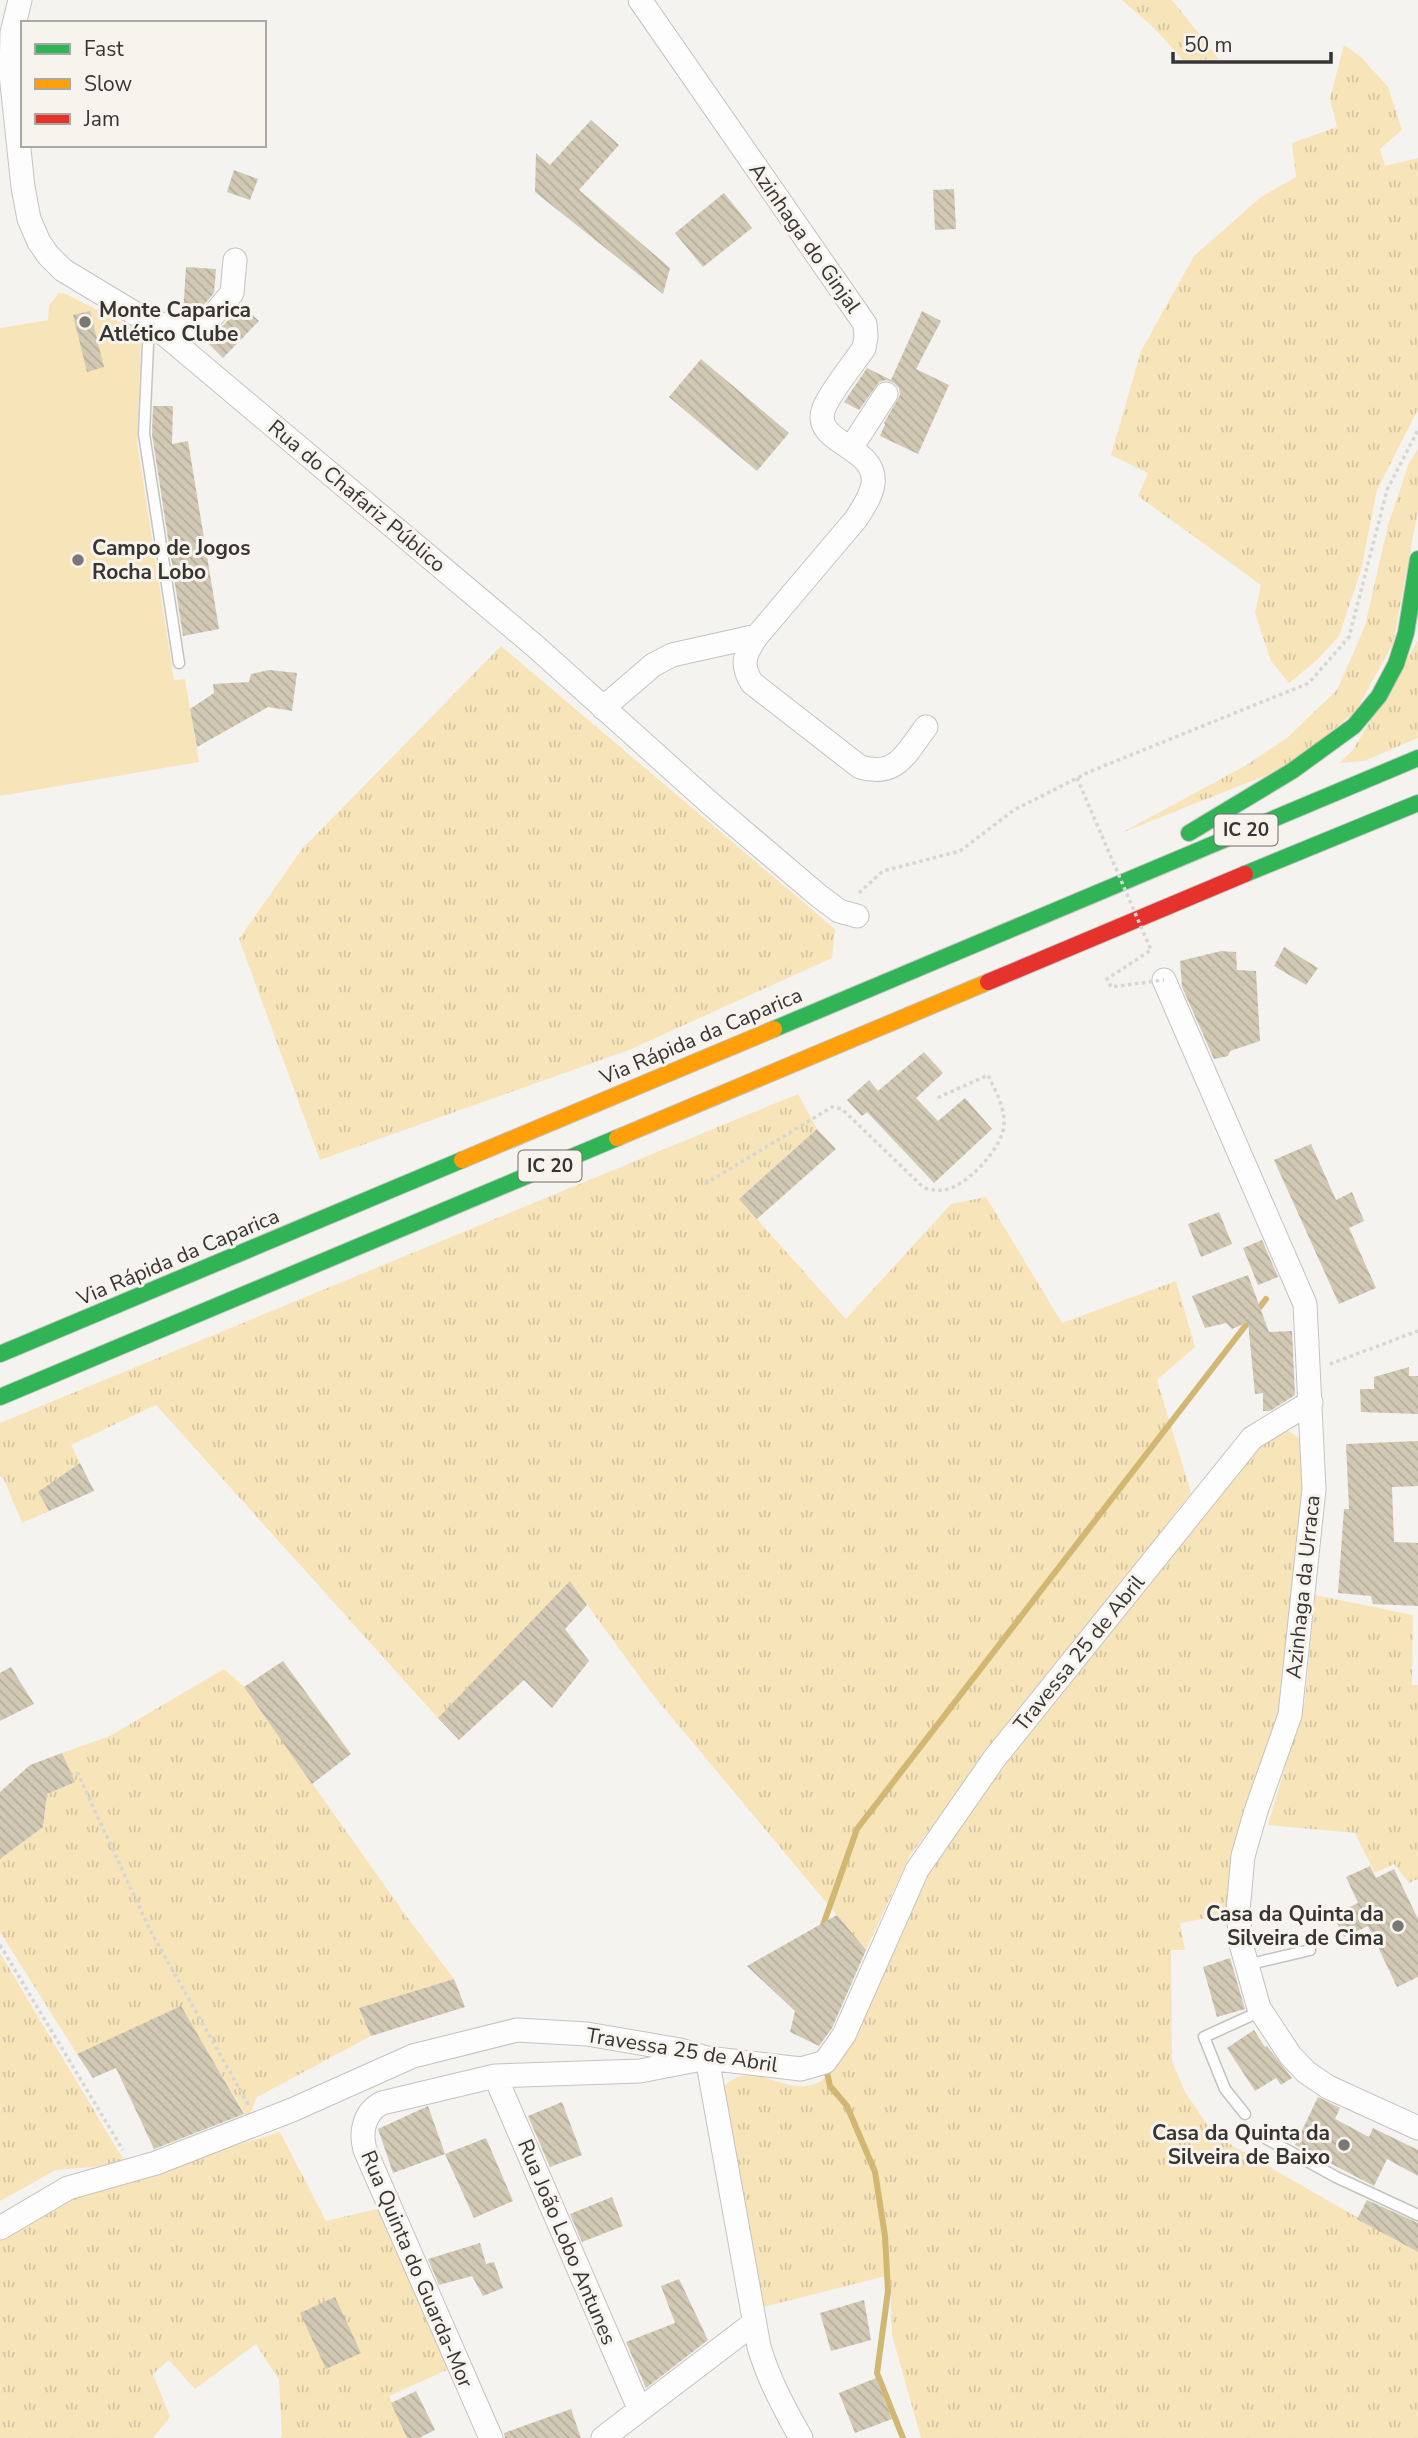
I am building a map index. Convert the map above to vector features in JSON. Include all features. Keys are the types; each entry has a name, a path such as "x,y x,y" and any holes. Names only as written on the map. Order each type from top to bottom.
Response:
{"highway":[{"path":"1073,902 1292,771 1354,726 1379,696 1396,664 1406,633 1418,559"},
{"name":"Via Rápida da Caparica","path":"0,1354 1418,758"},
{"name":"IC 20","path":"0,1397 1418,803"},
{"path":"1261,868 1350,847"}],"street":[{"name":"Azinhaga do Ginjal","path":"640,0 865,324 864,348 823,409 822,422 827,432 861,455 869,465 873,481 870,497 856,519 757,636 745,653 744,665 752,683 860,767 875,771 885,770 898,762 926,727"},
{"name":"Rua do Chafariz Público","path":"12,15 12,90 23,187 29,219 48,255 63,270 149,322 536,646 712,805 848,913"},
{"path":"149,322 182,328 204,326 232,293 235,260"},
{"path":"851,448 886,394"},
{"path":"603,708 653,666 673,655 757,636"},
{"name":"Azinhaga da Urraca","path":"1164,980 1305,1304 1314,1489 1290,1715 1243,1856 1238,1911 1241,1944 1261,2011 1290,2055 1306,2073 1328,2087 1418,2129"},
{"name":"Travessa 25 de Abril","path":"0,2228 68,2188 135,2169 260,2123 413,2056 517,2030 586,2034 707,2057 801,2069 825,2062 844,2035 917,1870 994,1759 1252,1438 1311,1402"},
{"path":"495,2076 640,2071 707,2057 754,2323 768,2376 801,2438"},
{"name":"Rua Quinta do Guarda-Mor","path":"491,2438 365,2150 363,2135 366,2121 373,2109 382,2104 495,2076"},
{"name":"Rua João Lobo Antunes","path":"495,2076 639,2408"},
{"path":"603,2438 754,2323"}],"lane":[{"path":"149,322 144,434 179,663"},
{"path":"1247,1965 1310,1950"},
{"path":"1245,2114 1225,2088 1204,2037 1261,2011"},
{"path":"1267,2139 1336,2177 1418,2216"}],"path":[{"path":"848,913 883,871 960,851 1014,810 1077,778 1309,682 1349,637 1387,490 1418,430"},
{"path":"1077,778 1151,950 1107,979 1111,987 1164,980"},
{"path":"705,1184 832,1107 842,1109 924,1188 938,1191 951,1188 969,1178 995,1149 1005,1125 1002,1104 988,1075 935,1099"},
{"path":"1309,1373 1418,1331"},
{"path":"77,1772 150,1930 260,2123"},
{"path":"0,1945 135,2169"}],"green space":[{"path":"1122,0 1172,0 1219,59 1183,60 1154,28"},
{"path":"1344,45 1361,57 1388,87 1402,130 1380,149 1385,166 1418,158 1418,409 1377,490 1361,570 1339,636 1317,660 1289,683 1271,661 1255,613 1261,585 1138,496 1148,473 1111,455 1141,351 1194,256 1261,197 1296,177 1292,143 1337,127 1330,98"},
{"name":"Campo de Jogos Rocha Lobo","path":"59,293 66,294 141,333 137,442 174,680 185,679 199,762 0,796 0,328 48,320 49,305"},
{"path":"1418,449 1418,510 1393,644 1355,712 1287,767 1121,833 1245,766 1287,738 1337,690 1365,626 1388,525 1409,463"},
{"path":"1418,640 1418,738 1364,761 1339,763 1353,750"},
{"path":"501,646 835,929 832,958 629,1050 320,1160 239,939 302,849"},
{"path":"798,1094 817,1129 739,1199 846,1319 951,1204 986,1197 1062,1323 1176,1281 1195,1347 1157,1380 1191,1493 910,1855 866,1950 653,1695 570,1581 438,1718 156,1405 71,1445 80,1463 49,1511 22,1523 3,1477 0,1477 0,1423"},
{"path":"1285,1430 1300,1440 1305,1446 1307,1456 1279,1715 1235,1853 1230,1877 1229,1914 1180,1923 1185,1950 1171,1950 1172,2061 1185,2092 1214,2135 1416,2251 1418,2249 1418,2438 921,2438 892,2335 890,2275 763,2307 722,2089 734,2079 746,2075 794,2086 806,2086 821,2081 832,2071 933,1859 1249,1450"},
{"path":"1315,1595 1413,1615 1412,1685 1418,1685 1418,1879 1409,1883 1394,1864 1375,1873 1355,1833 1268,1825 1305,1700"},
{"path":"224,1669 244,1687 454,1979 360,2008 371,2036 257,2097 248,2119 181,2007 77,2054 0,1932 0,1859 43,1827 47,1794 75,1782 62,1753 110,1736"},
{"path":"0,1953 126,2164 56,2170 0,2201"},
{"path":"280,2132 326,2221 381,2208 449,2369 389,2396 407,2438 280,2438 279,2380 256,2344 195,2389 169,2360 153,2374 170,2417 153,2438 0,2438 0,2241 72,2195"}],"building":[{"path":"591,120 619,145 579,190 670,268 663,294 535,192 536,153 550,165"},
{"path":"234,170 258,179 250,200 227,192"},
{"path":"954,189 956,229 935,230 933,190"},
{"path":"724,193 752,228 703,267 675,233"},
{"path":"186,267 216,269 214,293 197,313 183,314"},
{"path":"242,306 259,321 223,358 207,342"},
{"path":"90,311 104,367 87,372 73,315"},
{"path":"922,311 941,321 916,369 949,385 918,454 880,436 884,423 900,395 899,388 894,383 886,380 879,382 859,410 844,402 867,368 891,380"},
{"path":"701,359 789,433 757,471 669,397"},
{"path":"153,406 173,406 172,444 188,441 219,629 183,636 152,434"},
{"path":"269,670 297,673 292,711 268,707 197,747 190,709 214,693 213,684 249,682 251,674"},
{"path":"1284,947 1318,968 1306,985 1274,966"},
{"path":"1221,951 1236,952 1237,970 1256,971 1260,1041 1230,1051 1228,1056 1214,1059 1182,987 1180,961"},
{"path":"924,1052 943,1073 916,1098 938,1121 965,1098 992,1129 934,1183 867,1112 862,1116 847,1100 869,1080 878,1091"},
{"path":"817,1129 836,1149 757,1219 739,1199"},
{"path":"1311,1144 1336,1200 1352,1192 1364,1221 1349,1228 1376,1288 1339,1304 1274,1160"},
{"path":"1219,1212 1232,1244 1201,1257 1188,1224"},
{"path":"1262,1240 1278,1277 1258,1285 1243,1248"},
{"path":"1248,1275 1269,1332 1292,1331 1295,1395 1270,1411 1263,1411 1263,1393 1255,1394 1248,1322 1232,1329 1226,1323 1205,1328 1192,1296"},
{"path":"1409,1367 1409,1376 1418,1376 1418,1414 1361,1412 1360,1389 1374,1389 1374,1377"},
{"path":"1418,1441 1418,1486 1392,1487 1394,1542 1418,1543 1418,1606 1373,1604 1371,1596 1338,1593 1344,1509 1349,1509 1346,1444"},
{"path":"80,1463 94,1491 49,1511 38,1492"},
{"path":"570,1581 587,1605 565,1629 589,1661 552,1708 524,1680 459,1740 438,1718"},
{"path":"283,1661 351,1754 312,1784 244,1687"},
{"path":"11,1667 34,1704 0,1721 0,1673"},
{"path":"62,1753 75,1782 47,1794 43,1827 0,1859 0,1792 30,1765"},
{"name":"Casa da Quinta da Silveira de Cima","path":"1370,1866 1376,1878 1394,1869 1418,1919 1418,1977 1397,1987 1368,1926 1344,1937 1333,1915 1358,1903 1346,1877"},
{"path":"837,1915 866,1950 832,2028 819,2046 790,2032 795,2011 747,1966"},
{"path":"1230,1958 1245,2009 1217,2017 1203,1967"},
{"path":"454,1979 465,2007 371,2036 359,2008"},
{"path":"181,2006 244,2114 154,2149 116,2068 93,2078 77,2054"},
{"path":"1254,2030 1292,2078 1281,2085 1276,2078 1255,2091 1227,2048"},
{"name":"Casa da Quinta da Silveira de Baixo","path":"1318,2097 1340,2108 1335,2119 1369,2137 1373,2128 1418,2150 1418,2176 1387,2159 1374,2186 1295,2145"},
{"path":"562,2102 582,2155 550,2167 528,2116"},
{"path":"428,2106 445,2154 393,2173 378,2129"},
{"path":"486,2138 513,2201 474,2218 445,2154"},
{"path":"612,2197 623,2226 582,2242 570,2214"},
{"path":"1367,2200 1418,2223 1418,2252 1357,2219"},
{"path":"480,2243 486,2264 494,2262 503,2288 483,2296 472,2276 439,2285 428,2259"},
{"path":"679,2279 708,2340 646,2388 626,2342 675,2323 661,2286"},
{"path":"335,2297 361,2353 326,2369 300,2313"},
{"path":"864,2300 871,2340 831,2351 820,2313"},
{"path":"876,2378 892,2419 855,2433 839,2393"},
{"path":"416,2391 435,2430 419,2438 407,2438 391,2403"},
{"path":"571,2409 581,2438 505,2438 504,2433"}],"waterway":[{"path":"822,1928 857,1829 1266,1299"},
{"path":"826,2068 830,2086 847,2106 875,2172 885,2236 888,2291 877,2373 903,2438"}],"traffic: fast":[{"path":"1189,833 1292,771 1354,726 1379,696 1396,664 1406,633 1418,559"},
{"path":"774,1029 1418,758"},
{"path":"1245,874 1418,803"},
{"path":"0,1397 617,1138"},
{"path":"0,1354 462,1160"}],"traffic: slow":[{"path":"617,1138 988,982"},
{"path":"462,1160 774,1029"}],"traffic: jam":[{"path":"988,982 1245,874"}],"place":[{"name":"Monte Caparica Atlético Clube","path":"85,322"},
{"name":"Campo de Jogos Rocha Lobo","path":"78,560"},
{"name":"Casa da Quinta da Silveira de Cima","path":"1398,1926"},
{"name":"Casa da Quinta da Silveira de Baixo","path":"1344,2145"}]}
